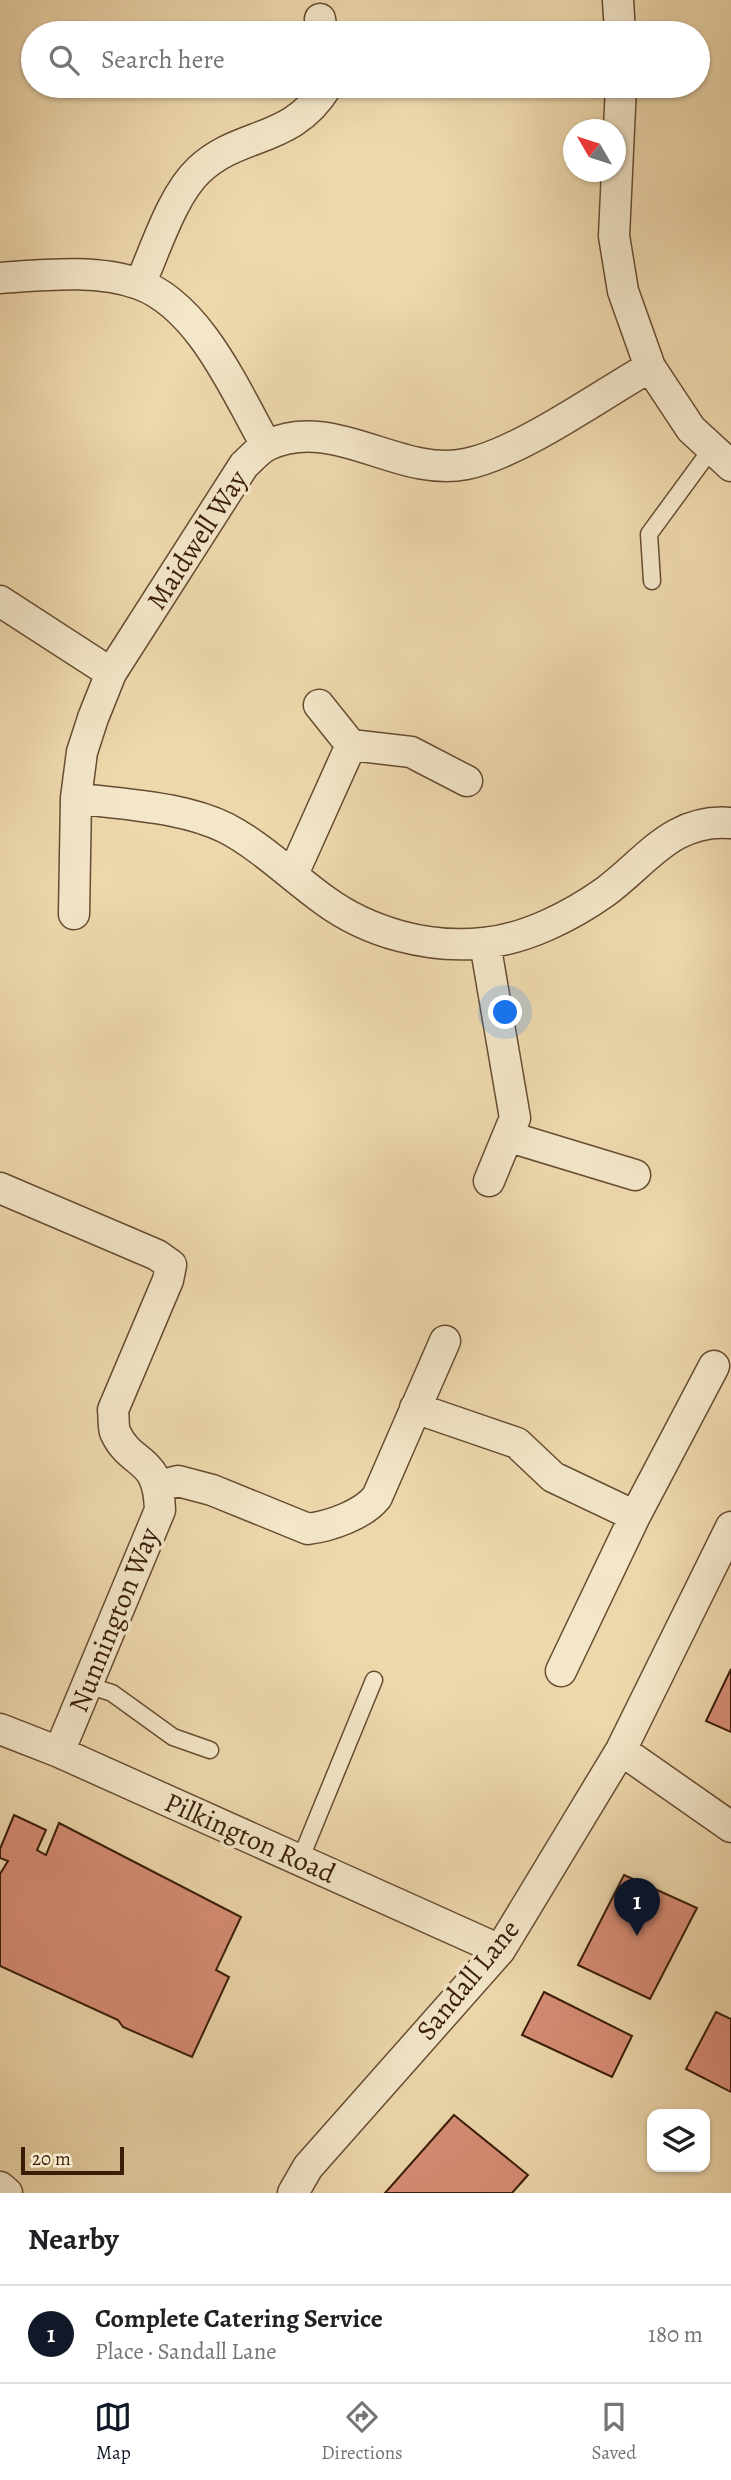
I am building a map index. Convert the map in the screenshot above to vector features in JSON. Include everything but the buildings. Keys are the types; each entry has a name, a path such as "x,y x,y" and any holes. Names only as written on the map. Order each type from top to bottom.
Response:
{"street":[{"path":"618,0 619,21"},
{"path":"140,284 183,191 199,169 244,144 295,123 319,98"},
{"path":"620,98 614,236 624,291 650,367 691,429 721,457"},
{"path":"0,278 59,274 140,284 172,305 202,334 267,445"},
{"name":"Maidwell Way","path":"74,914 75,798 82,752 111,673 244,465 267,445 300,435 346,441 390,456 435,466 463,465 495,457 650,367"},
{"path":"0,601 111,673"},
{"path":"319,705 351,745 411,752 467,781"},
{"path":"293,874 351,745"},
{"path":"75,798 189,815 226,829 293,874 324,900 361,923 418,942 485,943 526,933 563,918 607,891 646,853 681,831 720,822 731,823"},
{"path":"485,943 515,1118 510,1137 489,1181"},
{"path":"510,1137 635,1175"},
{"path":"0,1188 157,1255 171,1265 169,1280 113,1410 115,1432 151,1468 159,1486 178,1481 212,1490 307,1529 320,1528 370,1507 377,1497 444,1341"},
{"path":"561,1671 635,1516 714,1366"},
{"path":"415,1408 517,1444 553,1477 635,1516"},
{"name":"Nunnington Way","path":"59,1752 160,1510 159,1486"},
{"name":"Sandall Lane","path":"293,2193 308,2167 499,1950 621,1750 731,1527"},
{"name":"Pilkington Road","path":"0,1729 59,1752 499,1950"},
{"path":"621,1750 731,1827"},
{"path":"0,2187 7,2193"}],"lane":[{"path":"652,581 649,534 721,457"},
{"path":"300,1860 374,1679"},
{"path":"87,1685 112,1693 173,1737 210,1750"}],"place":[{"name":"Complete Catering Service","path":"637,1936"}]}
